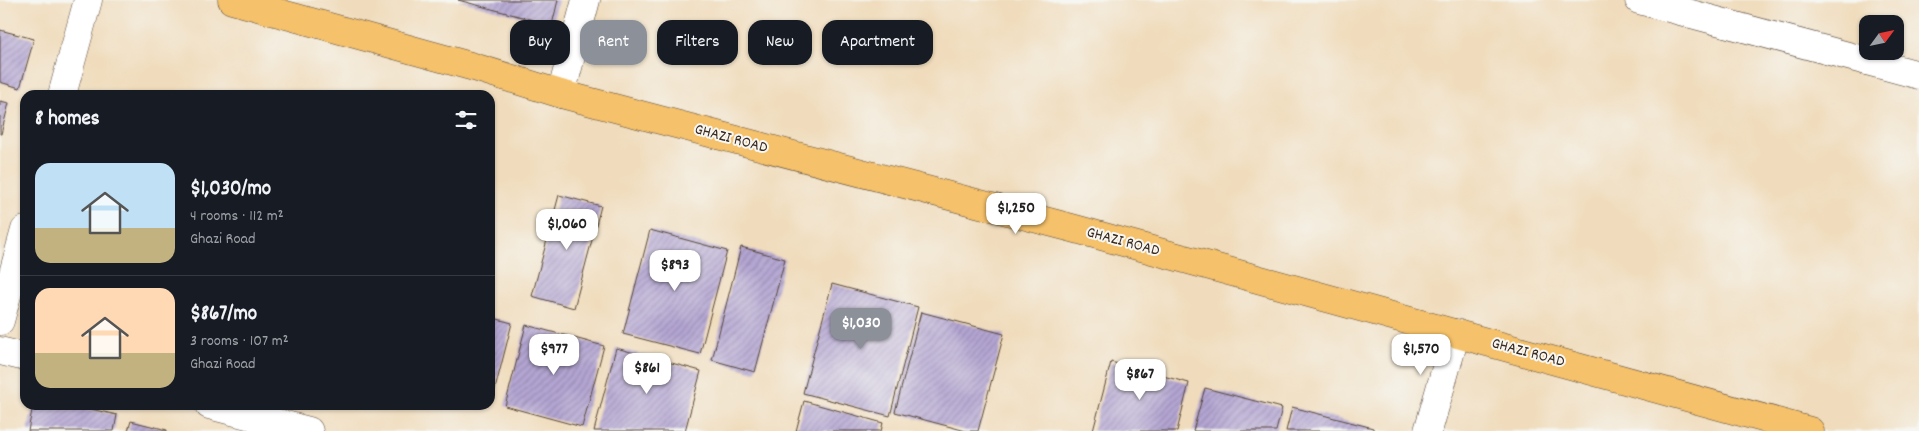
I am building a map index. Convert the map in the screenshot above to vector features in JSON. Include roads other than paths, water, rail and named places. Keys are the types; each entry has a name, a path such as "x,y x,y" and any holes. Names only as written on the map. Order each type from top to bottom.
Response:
{"main road":[{"name":"GHAZI ROAD","path":"232,0 474,67 561,94 1072,228 1810,431"}],"street":[{"path":"63,90 88,0"},
{"path":"561,94 586,0"},
{"path":"1639,0 1675,5 1919,75"},
{"path":"0,321 20,248"},
{"path":"1428,431 1456,333"},
{"path":"0,351 20,356"},
{"path":"228,410 309,431"}]}
